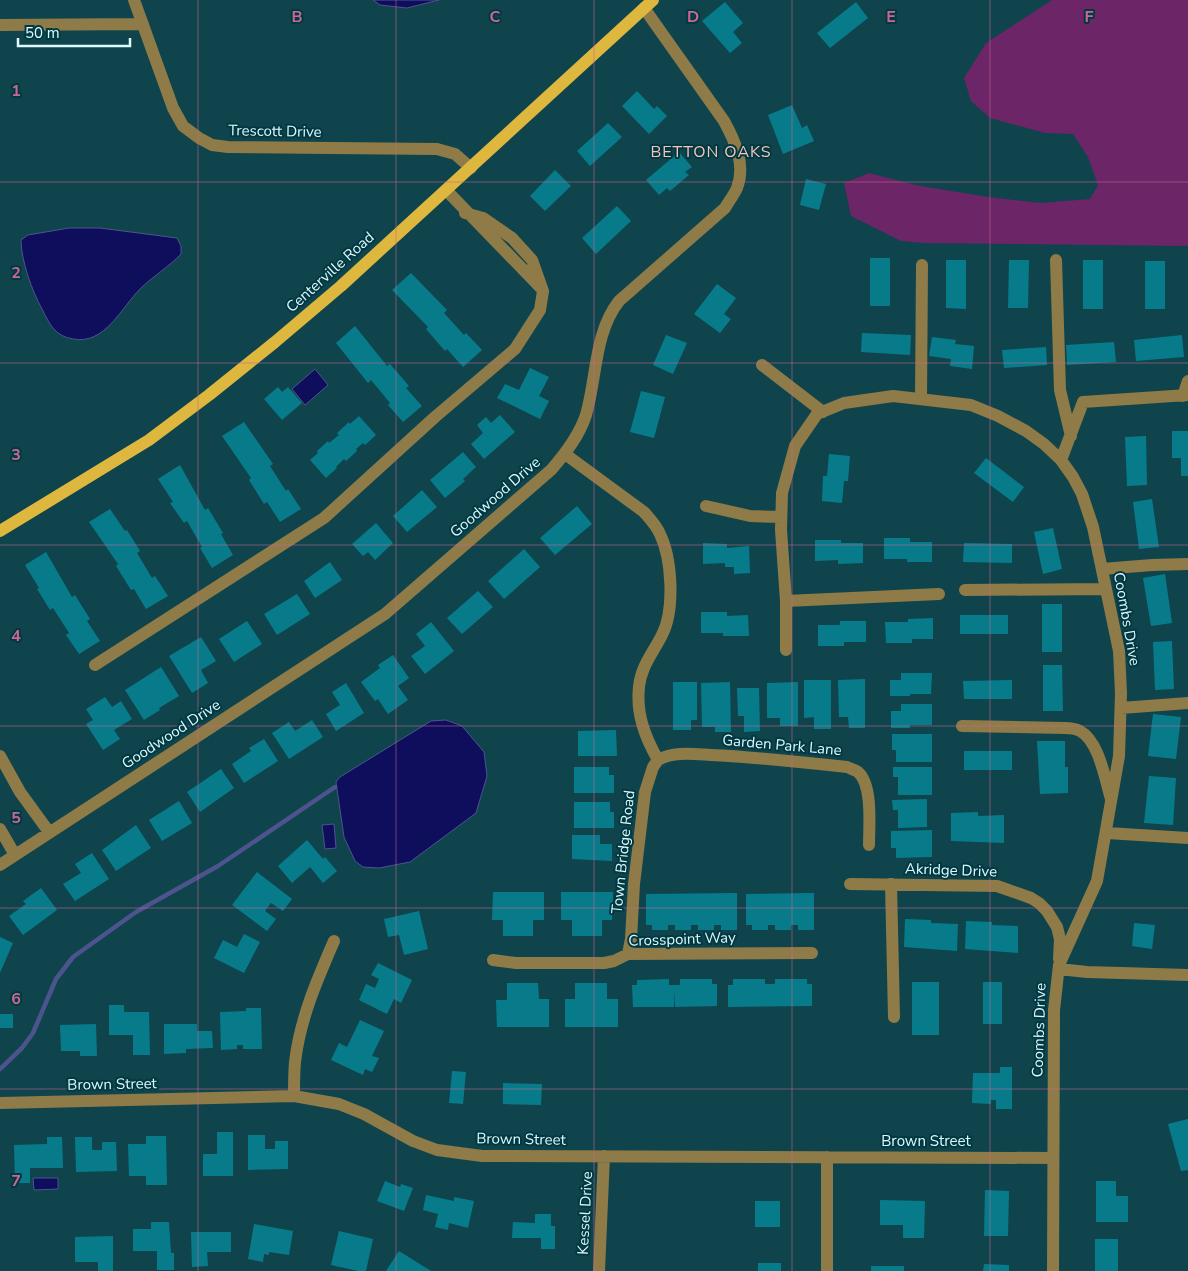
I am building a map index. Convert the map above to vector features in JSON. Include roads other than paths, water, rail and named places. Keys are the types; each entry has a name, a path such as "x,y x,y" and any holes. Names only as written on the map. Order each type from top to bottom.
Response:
{"main road":[{"name":"Centerville Road","path":"0,531 148,440 209,395 275,342 341,286 649,4"}],"street":[{"name":"Trescott Drive","path":"134,0 173,108 183,126 212,145 228,147 436,149 455,154 471,168"},
{"name":"Goodwood Drive","path":"0,865 385,614 551,470 565,454 577,435 585,416 594,382 603,328 610,312 619,301 725,208 737,188 740,173 739,154 724,121 649,4"},
{"path":"0,25 143,24"},
{"path":"95,665 324,518 515,349 540,310 543,291 465,212 446,190"},
{"path":"1056,260 1060,390 1071,436"},
{"path":"921,399 922,265"},
{"path":"762,365 823,412"},
{"path":"1061,460 1083,402 1186,395 1188,381"},
{"name":"Coombs Drive","path":"786,650 786,600 781,518 782,493 795,446 817,414 844,403 877,397 893,396 971,404 1026,431 1061,460 1073,477 1082,494 1102,569 1119,651 1121,708 1119,756 1097,881 1059,967 1054,1010 1053,1271"},
{"path":"565,454 644,512 654,522 661,535 668,562 670,588 668,618 662,634 644,666 639,686 638,709 642,726 658,760"},
{"path":"706,506 750,516 781,518"},
{"path":"1102,569 1188,564"},
{"path":"964,590 1106,589"},
{"path":"786,600 939,594"},
{"path":"1121,708 1188,703"},
{"path":"962,726 1065,728 1078,730 1086,734 1094,744 1112,802"},
{"name":"Garden Park Lane","path":"658,760 664,756 687,754 777,759 847,767 856,771 866,786 869,845"},
{"path":"0,756 20,792 49,832"},
{"name":"Town Bridge Road","path":"628,954 645,792 653,767 658,760"},
{"path":"0,829 15,855"},
{"path":"1106,833 1188,838"},
{"name":"Akridge Drive","path":"850,884 997,886 1031,898 1047,911 1057,927 1060,940 1059,967"},
{"path":"891,884 894,1017"},
{"path":"294,1096 295,1063 308,1007 314,986 334,942"},
{"name":"Crosspoint Way","path":"493,960 516,963 604,963 614,961 628,954 812,953"},
{"path":"1059,967 1087,972 1188,975"},
{"name":"Brown Street","path":"0,1103 294,1096 338,1104 364,1114 414,1141 437,1150 482,1156 1053,1158"},
{"name":"Kessel Drive","path":"598,1271 604,1156"},
{"path":"827,1157 827,1271"}],"waterway":[{"path":"0,1069 22,1048 33,1033 56,979 73,957 136,912 218,866 335,787"}],"district":[{"name":"BETTON OAKS","path":"711,151"}]}
